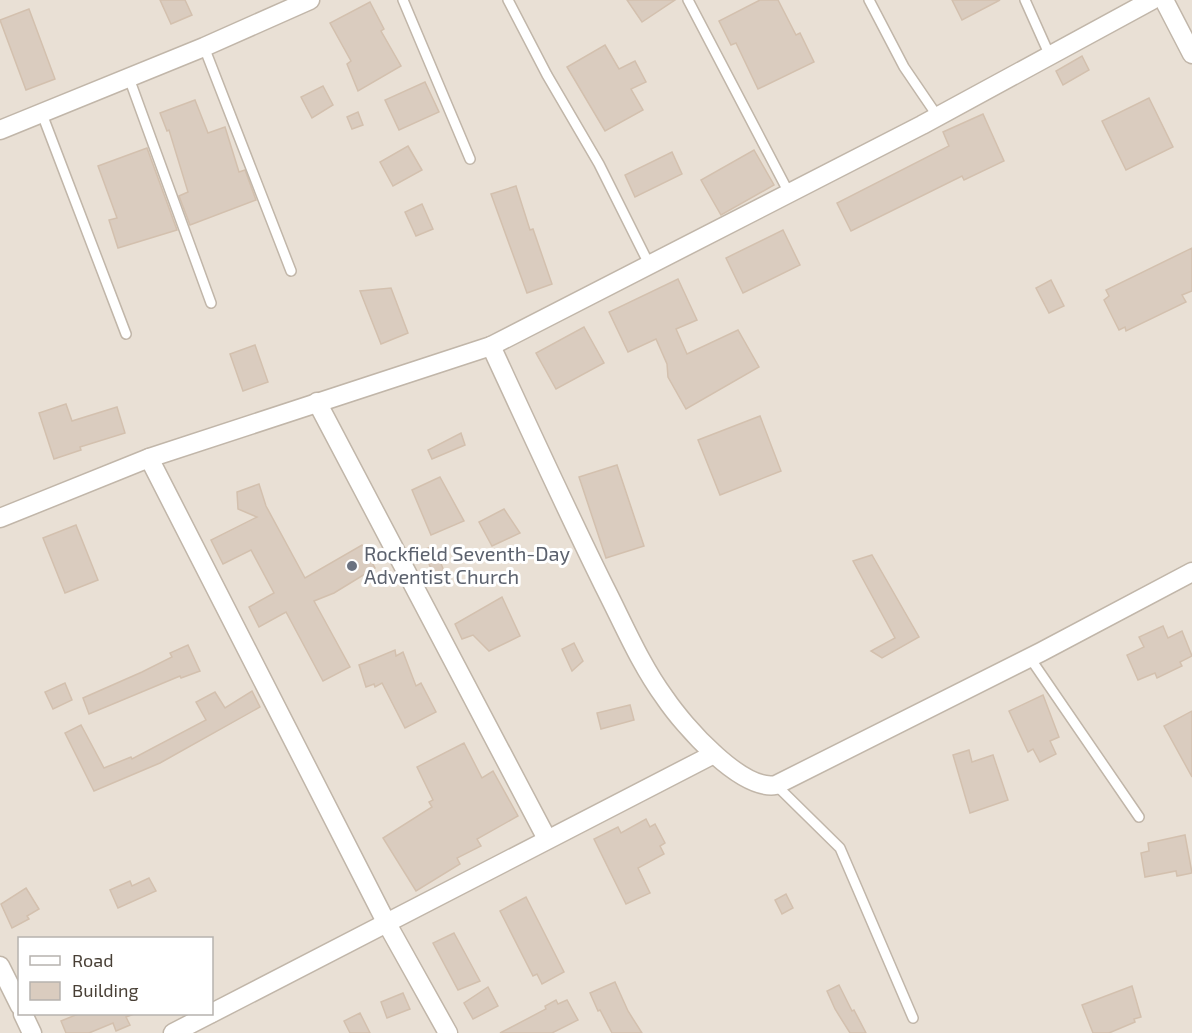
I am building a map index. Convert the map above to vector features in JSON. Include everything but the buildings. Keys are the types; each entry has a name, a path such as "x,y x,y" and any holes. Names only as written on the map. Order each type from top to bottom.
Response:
{"street":[{"path":"0,130 204,47 310,0"},
{"path":"0,518 149,458 491,346 938,117 1152,0"},
{"path":"1164,0 1192,54"},
{"path":"491,346 564,505 635,647 663,697 686,727 714,754 760,785 776,784 1030,658 1192,572"},
{"path":"317,402 547,840"},
{"path":"149,458 386,922 448,1033"},
{"path":"213,1012 714,754"},
{"path":"0,966 18,1002"},
{"path":"23,1015 32,1033"},
{"path":"173,1033 207,1015"}],"lane":[{"path":"403,0 470,159"},
{"path":"508,0 547,75 599,164 650,266"},
{"path":"688,0 789,192"},
{"path":"869,0 904,67 938,117"},
{"path":"1025,0 1050,56"},
{"path":"204,47 291,272"},
{"path":"129,78 211,303"},
{"path":"42,114 126,334"},
{"path":"1030,658 1139,817"},
{"path":"776,784 840,848 913,1018"}],"shaded area":[{"path":"0,0 1192,0 1192,1033 0,1033"}],"place":[{"name":"Rockfield Seventh-Day Adventist Church","path":"352,566"}]}
